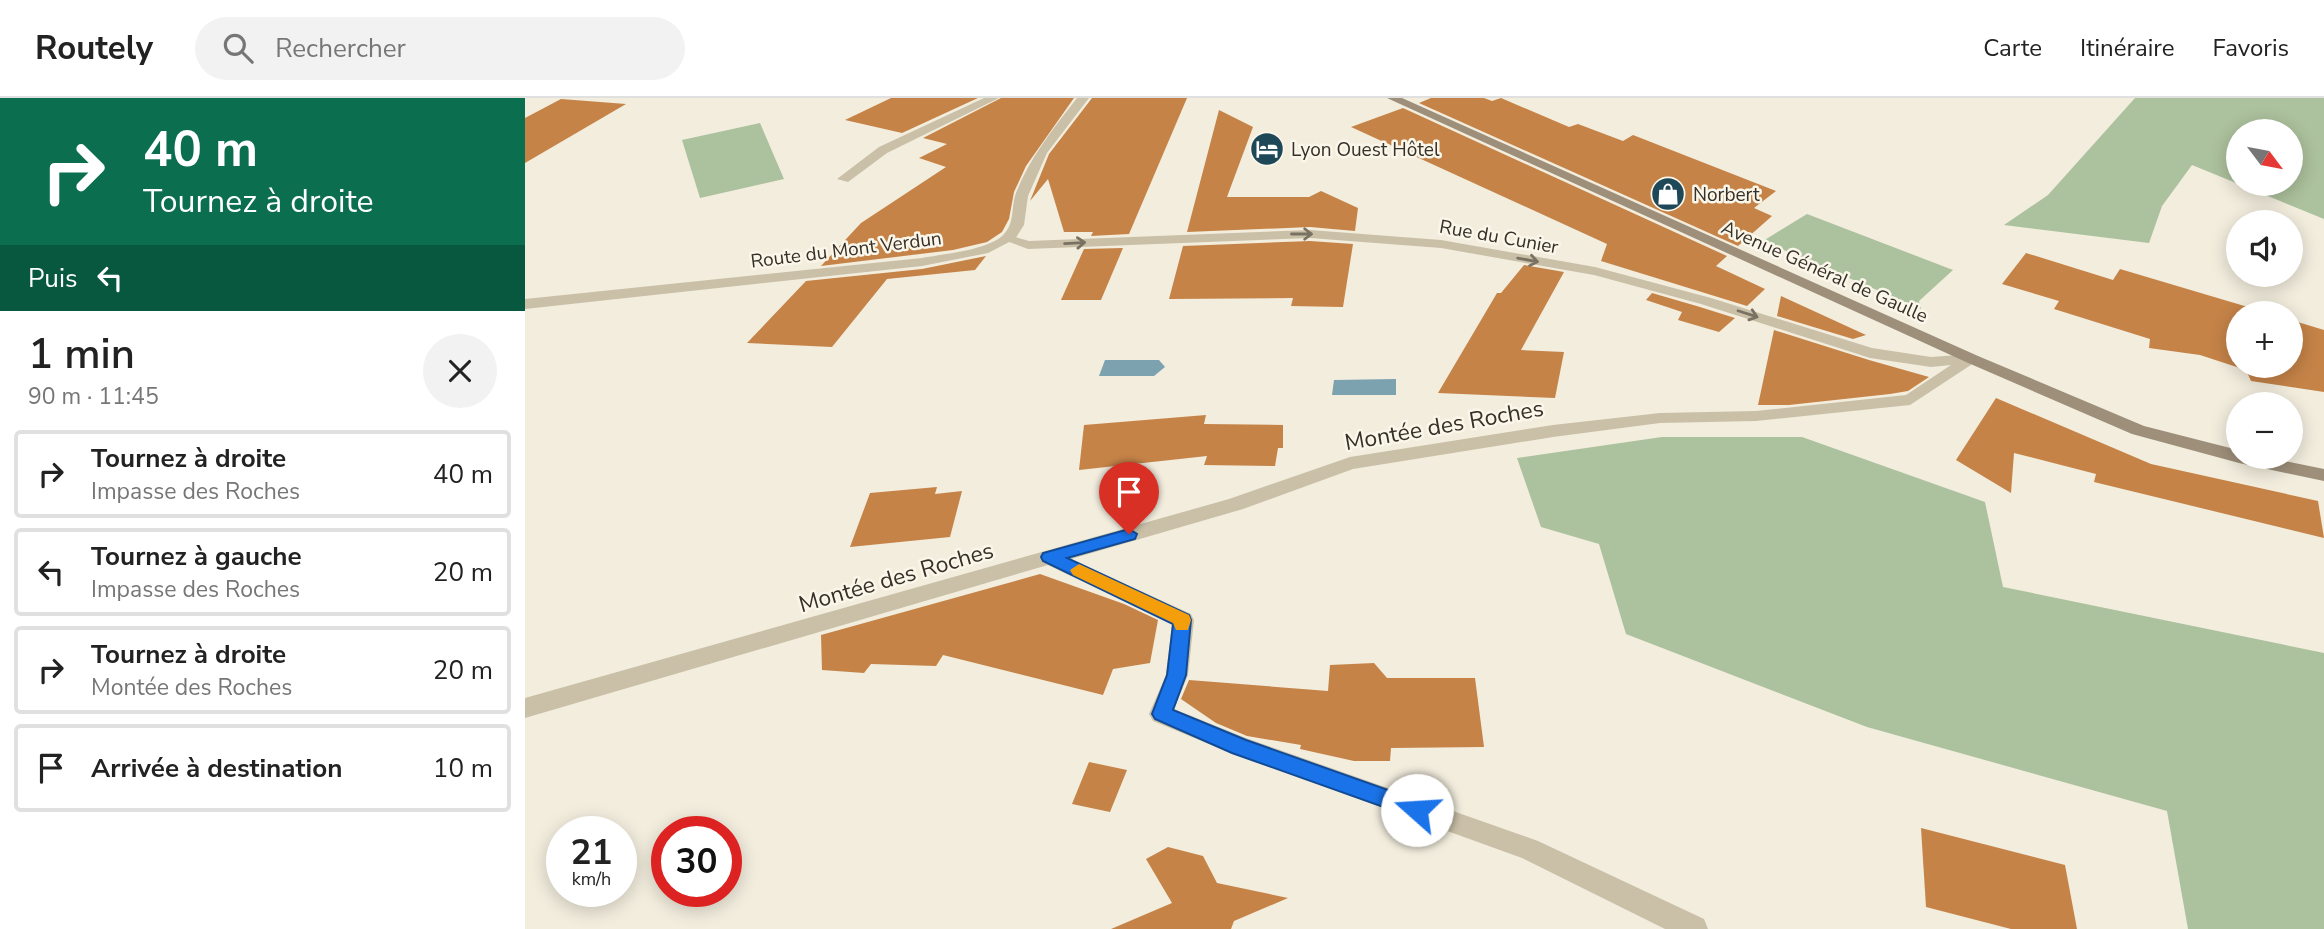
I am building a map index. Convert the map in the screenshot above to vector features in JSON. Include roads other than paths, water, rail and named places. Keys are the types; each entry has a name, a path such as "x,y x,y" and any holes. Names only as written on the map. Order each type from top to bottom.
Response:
{"main road":[{"name":"Avenue Général de Gaulle","path":"1393,98 1972,359 2138,429 2226,453"},
{"name":"Avenue Général de Gaulle","path":"2296,469 2324,475"}],"street":[{"path":"843,178 883,150 993,98"},
{"path":"1008,239 1017,225 1021,196 1041,152 1083,98"},
{"name":"Rue du Cunier","path":"1008,239 1028,245 1310,234 1441,244 1607,275 1706,301 1870,353 1931,362 1972,359"},
{"name":"Route du Mont Verdun","path":"525,304 922,262 983,250 1008,239"},
{"name":"Montée des Roches","path":"525,709 1236,504 1350,463 1553,431 1660,418 1756,416 1910,400 1972,359"},
{"path":"1049,557 1183,620 1177,675 1161,714 1239,747 1529,849 1694,929"}],"water":[{"path":"1105,360 1159,360 1165,367 1154,376 1099,376"},
{"path":"1396,379 1396,395 1332,395 1334,380"}],"place":[{"name":"Lyon Ouest Hôtel","path":"1267,149"},
{"name":"Norbert","path":"1668,194"}]}
